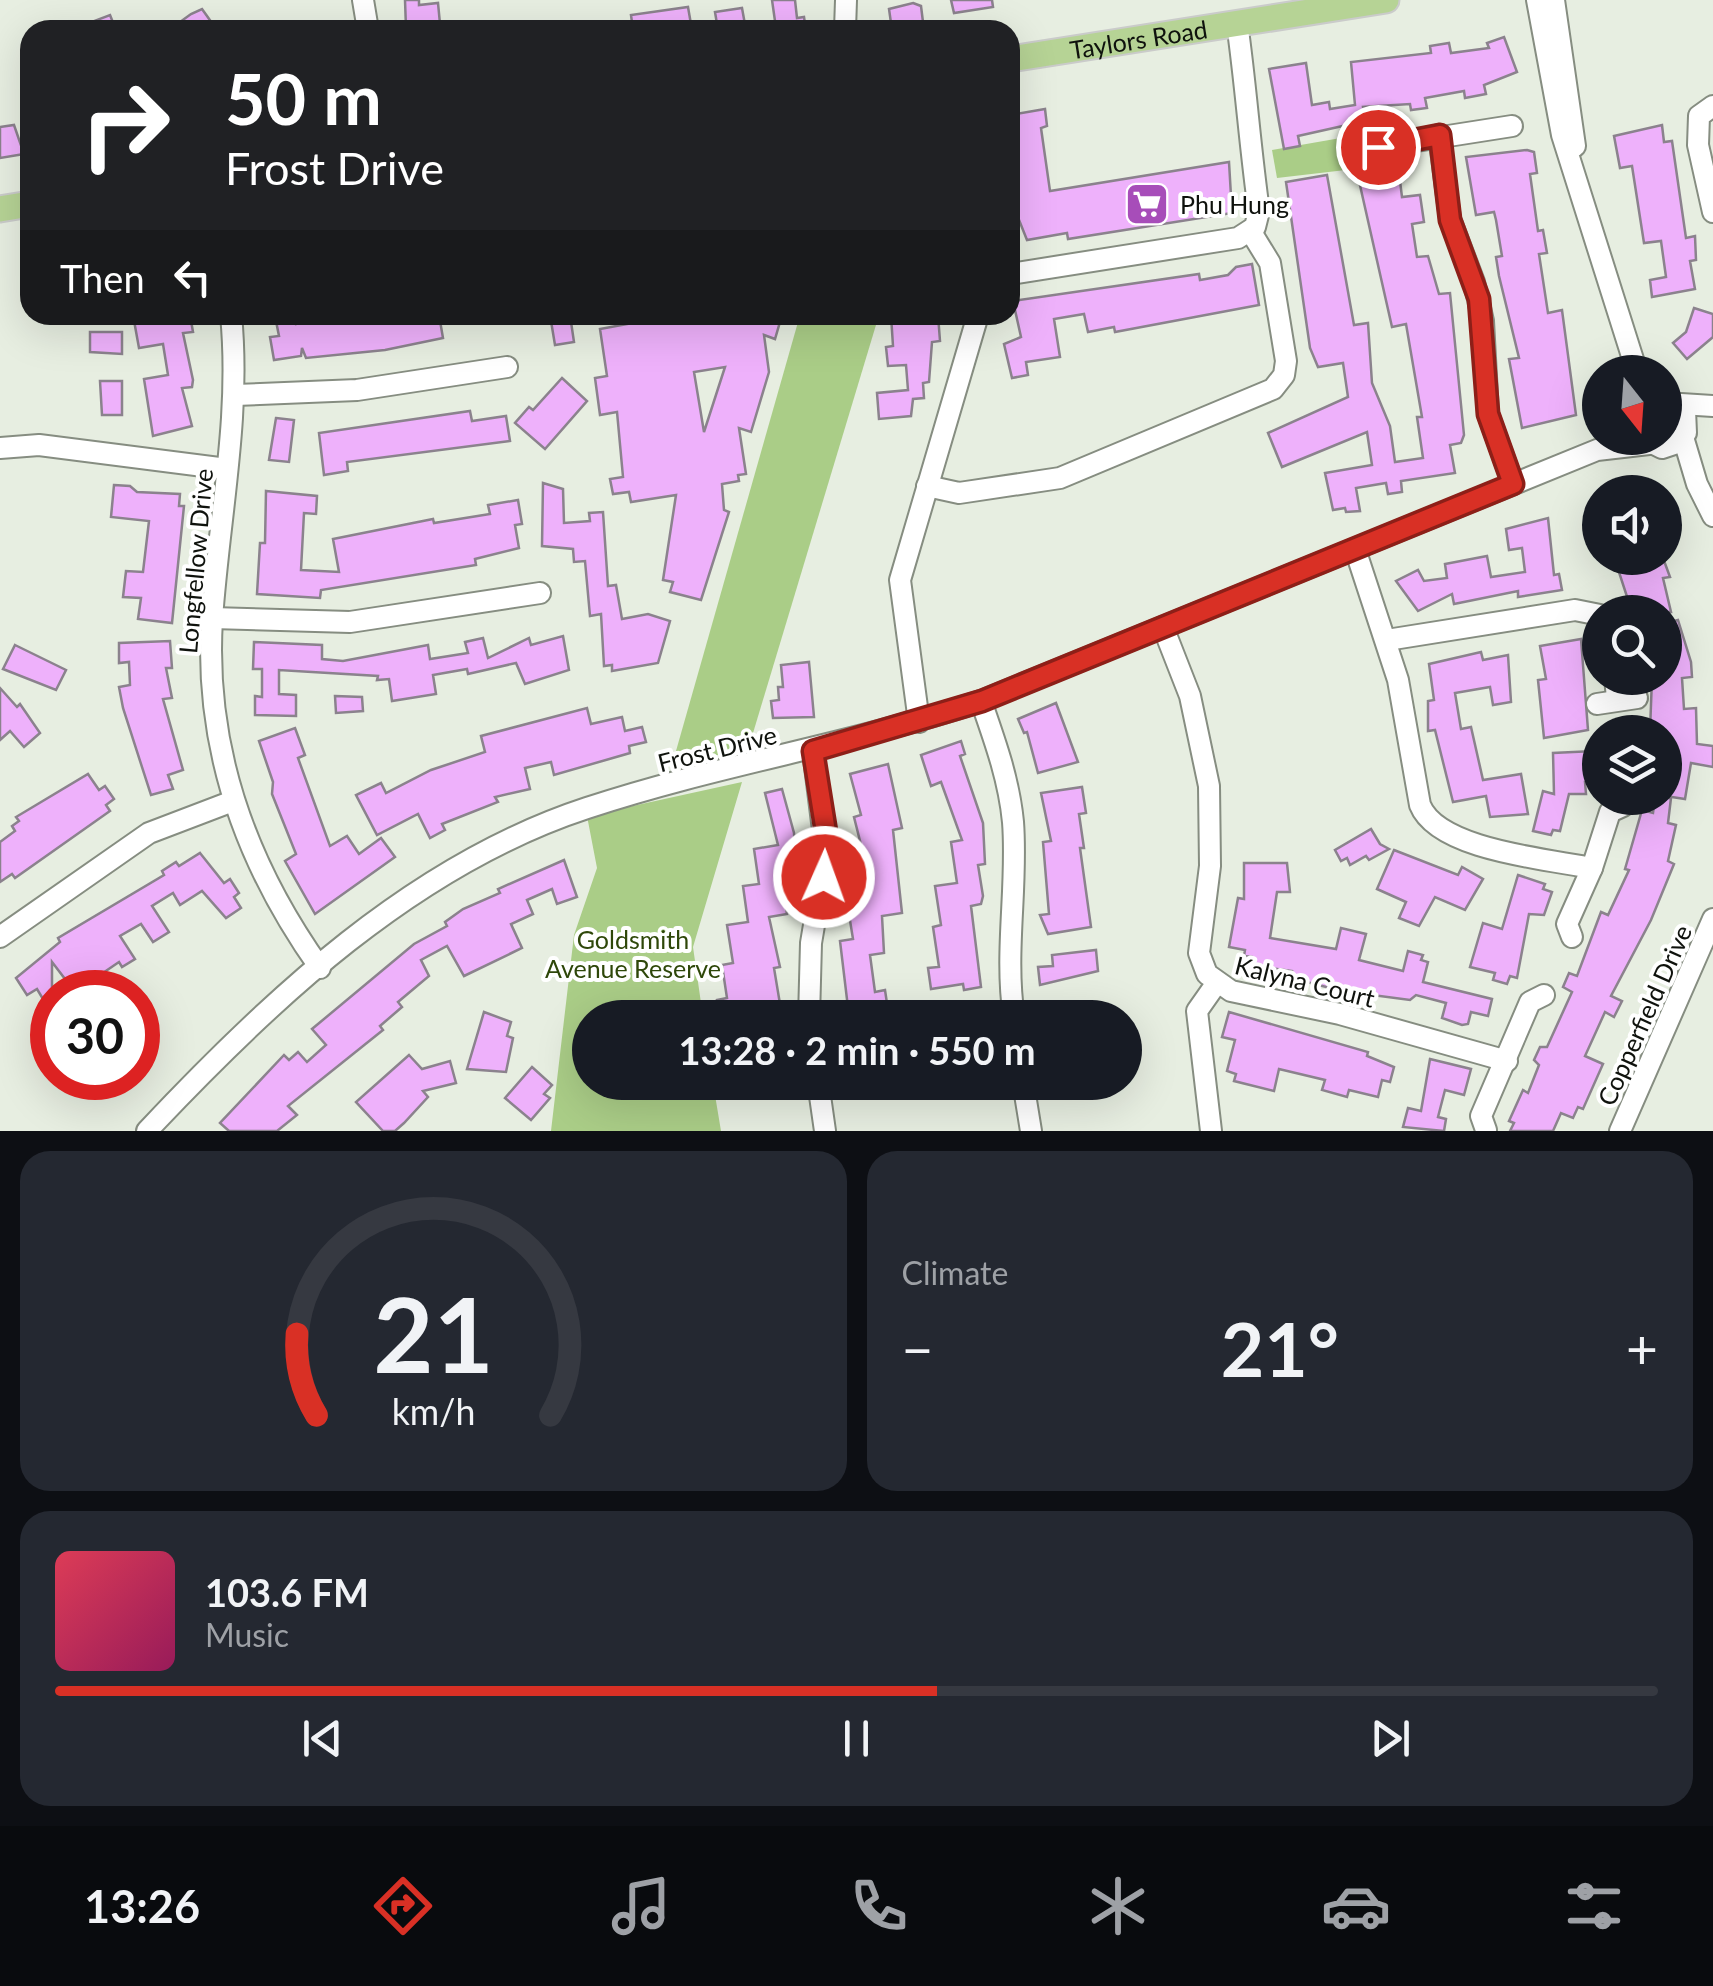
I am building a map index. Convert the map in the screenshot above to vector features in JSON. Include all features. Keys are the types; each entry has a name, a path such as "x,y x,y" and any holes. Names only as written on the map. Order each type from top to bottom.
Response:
{"main road":[{"name":"Taylors Road","path":"1230,19 1277,0"},
{"name":"Taylors Road","path":"1020,57 1099,39 1386,0"},
{"name":"Taylors Road","path":"1020,42 1099,39"}],"street":[{"path":"1536,0 1558,118 1634,355"},
{"path":"1554,0 1572,114 1577,181"},
{"path":"1020,272 1238,238 1251,232 1260,210 1244,108 1245,82 1230,19"},
{"path":"1713,106 1698,116 1696,131 1713,212"},
{"path":"1378,147 1512,126"},
{"path":"1440,135 1450,220 1479,299 1488,414 1513,484"},
{"path":"927,486 960,493 1060,478 1273,389 1284,375 1286,362 1270,263 1251,232"},
{"name":"Longfellow Drive","path":"232,325 234,395 212,618 213,704 233,801 268,887 320,968"},
{"path":"920,722 899,590 975,325"},
{"path":"1633,351 1635,355"},
{"path":"234,395 357,390 507,367"},
{"path":"1682,414 1713,406"},
{"path":"1682,415 1713,414"},
{"path":"1682,426 1697,484 1713,516"},
{"path":"0,448 39,445 228,468"},
{"name":"Frost Drive","path":"147,1131 246,1032 320,968 426,884 506,840 588,808 920,722 982,701 1582,454"},
{"path":"1664,455 1697,484"},
{"path":"1355,548 1388,640 1420,805 1429,822 1473,842 1592,868"},
{"path":"212,618 350,622 540,593"},
{"path":"1388,640 1582,612"},
{"name":"Kalyna Court","path":"1164,627 1194,712 1209,786 1210,866 1199,952 1202,966 1216,984 1508,1060"},
{"path":"982,701 1004,768 1013,820 1009,963 1012,1000"},
{"path":"810,1000 811,942 826,854 813,751"},
{"path":"0,937 149,833 233,801"},
{"path":"1572,937 1566,924 1592,868 1609,815"},
{"name":"Copperfield Drive","path":"1620,1131 1713,919"},
{"path":"1211,1131 1197,1011 1216,984"},
{"path":"1486,1130 1482,1116 1530,1002 1544,995"},
{"path":"821,1100 825,1131"},
{"path":"1027,1100 1031,1131"}],"green space":[{"path":"1375,132 1380,166 1277,178 1272,150"},
{"path":"797,325 876,325 747,753 674,758"},
{"name":"Goldsmith Avenue Reserve","path":"742,782 693,947 701,1000 572,1000 572,1100 716,1100 721,1131 551,1131 574,935 597,868 587,816"}],"building":[{"path":"405,0 419,0 419,5 438,3 440,20 406,20"},
{"path":"772,0 795,0 797,18 804,20 775,20"},
{"path":"951,0 992,0 993,7 954,13"},
{"path":"913,3 921,6 923,20 891,20 889,9"},
{"path":"688,7 690,20 632,20 631,15"},
{"path":"742,8 744,20 716,20 715,12"},
{"path":"202,9 210,20 183,20"},
{"path":"1504,37 1517,72 1484,85 1486,94 1465,98 1464,91 1425,98 1427,108 1411,110 1410,104 1363,107 1365,121 1298,136 1300,146 1284,149 1269,69 1306,63 1312,105 1329,102 1330,109 1355,105 1351,62 1431,53 1430,46 1449,43 1451,53 1489,48 1487,43"},
{"path":"1045,109 1047,126 1041,128 1050,191 1229,162 1232,213 1068,239 1067,233 1027,240 1020,222 1020,113"},
{"path":"14,125 20,155 0,158 0,127"},
{"path":"1662,125 1664,142 1672,141 1686,238 1695,236 1696,260 1690,261 1695,289 1652,297 1650,280 1666,277 1661,241 1644,243 1632,166 1620,168 1614,136"},
{"path":"1534,152 1537,173 1530,174 1538,231 1543,230 1547,253 1539,254 1548,313 1562,310 1576,415 1522,428 1509,359 1519,358 1499,276 1496,257 1502,256 1496,220 1494,212 1476,215 1466,157"},
{"path":"1398,165 1402,197 1420,195 1424,222 1412,224 1417,257 1428,256 1439,294 1450,293 1464,435 1461,443 1450,445 1455,473 1401,481 1402,492 1388,494 1386,483 1356,488 1360,511 1333,510 1325,473 1372,465 1367,432 1282,467 1268,433 1348,397 1343,363 1318,367 1310,348 1286,182 1327,175 1354,325 1368,323 1372,383 1390,426 1395,462 1423,458 1417,417 1422,417 1406,324 1392,327 1357,172"},
{"path":"1252,264 1259,305 1115,332 1114,327 1088,332 1084,314 1054,319 1060,357 1026,362 1028,375 1012,378 1004,344 1021,337 1020,300 1199,274 1200,280 1228,275 1236,267"},
{"path":"1694,308 1713,314 1713,337 1687,359 1673,343 1686,332"},
{"path":"135,325 192,325 193,332 183,333 192,387 182,388 192,426 153,436 144,379 168,375 163,344 139,348"},
{"path":"277,325 441,325 443,338 385,350 306,358 302,348 301,356 274,360 270,337 279,336"},
{"path":"552,325 571,325 574,342 555,345"},
{"path":"622,325 779,325 775,339 764,335 769,372 751,432 739,428 746,474 738,475 739,481 722,484 724,510 729,512 701,600 670,592 673,582 663,580 676,495 631,502 629,492 613,494 610,479 623,477 617,412 600,415 595,378 607,376 600,329","holes":["725,367 704,432 694,372"]},
{"path":"892,325 939,325 940,341 932,342 929,382 923,383 924,398 913,399 911,416 879,419 877,393 908,390 906,365 888,366 886,347 893,346"},
{"path":"90,332 122,332 122,354 90,352"},
{"path":"562,378 587,401 545,449 515,423 529,407 533,410"},
{"path":"100,381 122,381 122,415 102,415"},
{"path":"470,411 472,421 506,416 510,441 347,462 348,471 324,475 319,433"},
{"path":"276,418 294,420 289,462 269,460"},
{"path":"543,483 563,489 564,523 590,521 589,513 603,512 608,586 616,585 622,619 648,614 670,621 658,663 612,671 612,665 604,666 601,614 590,616 585,561 574,562 573,549 542,546"},
{"path":"114,485 130,486 137,492 180,494 179,506 184,506 172,623 138,619 141,598 123,597 126,571 143,572 149,521 111,517"},
{"path":"266,491 317,496 316,514 304,513 301,570 339,572 333,539 433,519 434,523 490,514 488,505 518,500 522,524 515,525 519,548 475,559 476,565 321,590 320,598 257,594 260,543 265,543"},
{"path":"1548,518 1554,575 1559,574 1562,590 1518,597 1518,591 1454,604 1452,594 1418,611 1396,581 1418,570 1424,581 1447,578 1445,564 1487,556 1491,577 1525,572 1522,548 1509,550 1506,529"},
{"path":"1620,575 1669,575 1663,578 1667,595 1626,595"},
{"path":"1682,633 1691,662 1692,677 1682,678"},
{"path":"563,636 569,670 525,684 516,663 468,674 467,669 433,675 436,694 392,701 389,679 279,670 279,694 296,695 296,716 255,715 255,696 262,697 262,669 253,669 254,642 322,645 322,659 343,661 428,645 430,659 468,653 465,642 483,638 488,658 529,638 531,645"},
{"path":"1581,639 1582,695 1585,695 1587,715 1582,715 1582,731 1544,738 1538,680 1546,679 1540,646"},
{"path":"170,641 172,668 166,668 172,698 163,699 183,770 168,775 173,789 151,795 123,708 119,687 130,685 129,662 119,663 119,643"},
{"path":"15,645 66,670 56,690 3,669"},
{"path":"1481,652 1483,660 1508,655 1511,702 1493,705 1490,687 1455,693 1461,729 1471,727 1483,780 1521,774 1528,814 1490,817 1486,796 1453,802 1435,730 1428,731 1428,701 1434,700 1429,664"},
{"path":"809,662 814,717 773,718 771,701 779,700 778,687 783,687 781,665"},
{"path":"1682,678 1684,709 1696,708 1697,744 1713,746 1713,767 1691,763 1685,799 1682,715 1651,715 1651,695 1682,695"},
{"path":"0,688 17,707 20,704 40,733 24,747 10,731 0,740"},
{"path":"335,696 362,697 363,711 336,713"},
{"path":"1056,703 1078,762 1038,773 1027,732 1024,733 1018,719"},
{"path":"587,708 591,724 622,717 625,731 642,727 646,742 629,746 630,753 554,775 551,762 525,768 530,789 495,797 498,802 442,824 445,830 430,838 418,814 377,835 356,795 381,783 386,793 431,770 485,752 481,736"},
{"path":"295,728 305,755 298,758 330,846 347,836 359,854 381,838 395,857 315,914 285,861 296,854 272,794 273,782 259,741"},
{"path":"961,741 965,754 960,756 983,823 985,864 978,865 983,896 981,904 971,906 981,987 964,990 963,984 931,989 928,968 939,967 933,927 941,925 935,886 957,883 951,842 962,840 941,782 931,786 921,755"},
{"path":"1582,752 1582,794 1569,794 1560,831 1553,830 1551,835 1533,831 1543,791 1554,794 1553,753"},
{"path":"888,764 902,828 893,830 902,913 882,916 884,953 870,955 875,992 885,990 886,1000 847,1000 840,941 853,939 847,902 865,898 855,858 864,857 854,817 861,815 850,774"},
{"path":"88,774 99,790 105,786 114,799 106,805 110,811 15,878 12,874 0,882 0,842 15,831 12,826 19,821 16,817"},
{"path":"1082,787 1086,813 1079,814 1084,848 1080,848 1091,927 1048,934 1040,915 1049,914 1043,842 1051,841 1041,793"},
{"path":"782,789 794,833 796,871 790,872 793,892 784,894 787,914 769,917 780,967 774,968 779,1000 717,1000 727,998 722,965 733,963 727,925 748,922 743,886 759,884 754,849 778,845 765,793"},
{"path":"1641,815 1669,815 1668,823 1676,825 1668,861 1674,864 1651,920 1611,996 1622,1001 1614,1017 1605,1012 1585,1056 1603,1064 1583,1109 1578,1107 1573,1118 1561,1113 1553,1131 1510,1131 1514,1123 1509,1121 1523,1090 1528,1093 1539,1065 1534,1060 1540,1047 1547,1047 1572,992 1563,987 1569,973 1577,976 1601,912 1608,915 1629,870 1625,869"},
{"path":"1371,829 1380,844 1389,849 1350,865 1347,858 1341,861 1335,850"},
{"path":"1394,850 1458,875 1462,867 1483,879 1465,910 1435,897 1419,926 1399,918 1406,902 1377,889"},
{"path":"200,853 224,883 230,879 239,893 234,897 241,908 226,918 202,891 180,905 173,893 152,906 169,932 153,942 141,924 120,936 135,959 122,967 119,962 107,970 58,970 52,962 52,970 30,970 27,995 16,978 60,942 58,938 164,875 162,871 176,862 179,866"},
{"path":"564,860 577,897 557,904 552,889 527,900 533,914 511,924 522,948 464,976 447,946 421,960 429,976 398,1002 402,1007 380,1026 383,1030 288,1106 297,1115 277,1131 229,1131 220,1123 284,1055 289,1060 298,1052 307,1062 326,1045 312,1029 414,944 447,926 445,922 463,909 500,893 498,889"},
{"path":"1244,863 1287,863 1290,892 1277,892 1270,938 1336,949 1341,928 1366,934 1359,960 1403,971 1408,951 1423,955 1421,960 1428,962 1423,982 1492,999 1488,1016 1471,1012 1468,1024 1462,1025 1442,1018 1446,1003 1416,995 1410,1000 1342,991 1291,978 1292,971 1255,966 1252,957 1244,956 1245,950 1229,947 1238,898 1244,899"},
{"path":"1518,875 1545,884 1543,889 1552,892 1544,915 1529,914 1517,978 1510,976 1507,984 1493,980 1495,973 1470,967 1483,923 1502,929"},
{"path":"1096,950 1098,971 1040,985 1038,967 1053,966 1052,955"},
{"path":"484,1012 511,1022 507,1036 513,1038 506,1072 467,1069"},
{"path":"1229,1012 1368,1052 1367,1056 1394,1067 1390,1082 1382,1080 1378,1097 1349,1090 1347,1097 1322,1090 1325,1080 1279,1069 1274,1091 1234,1081 1236,1074 1227,1071 1235,1040 1222,1037"},
{"path":"409,1055 422,1069 450,1061 456,1083 423,1091 428,1097 404,1123 395,1131 383,1131 356,1102"},
{"path":"1430,1059 1471,1069 1464,1095 1445,1090 1438,1117 1446,1119 1444,1131 1403,1127 1408,1108 1421,1111"},
{"path":"532,1067 552,1085 544,1094 550,1098 531,1120 505,1098"}],"place":[{"name":"Phu Hung","path":"1147,204"}],"route":[{"path":"824,877 826,832 813,751 982,701 1513,484 1488,414 1483,321 1474,282 1450,220 1440,135 1378,147"}]}
